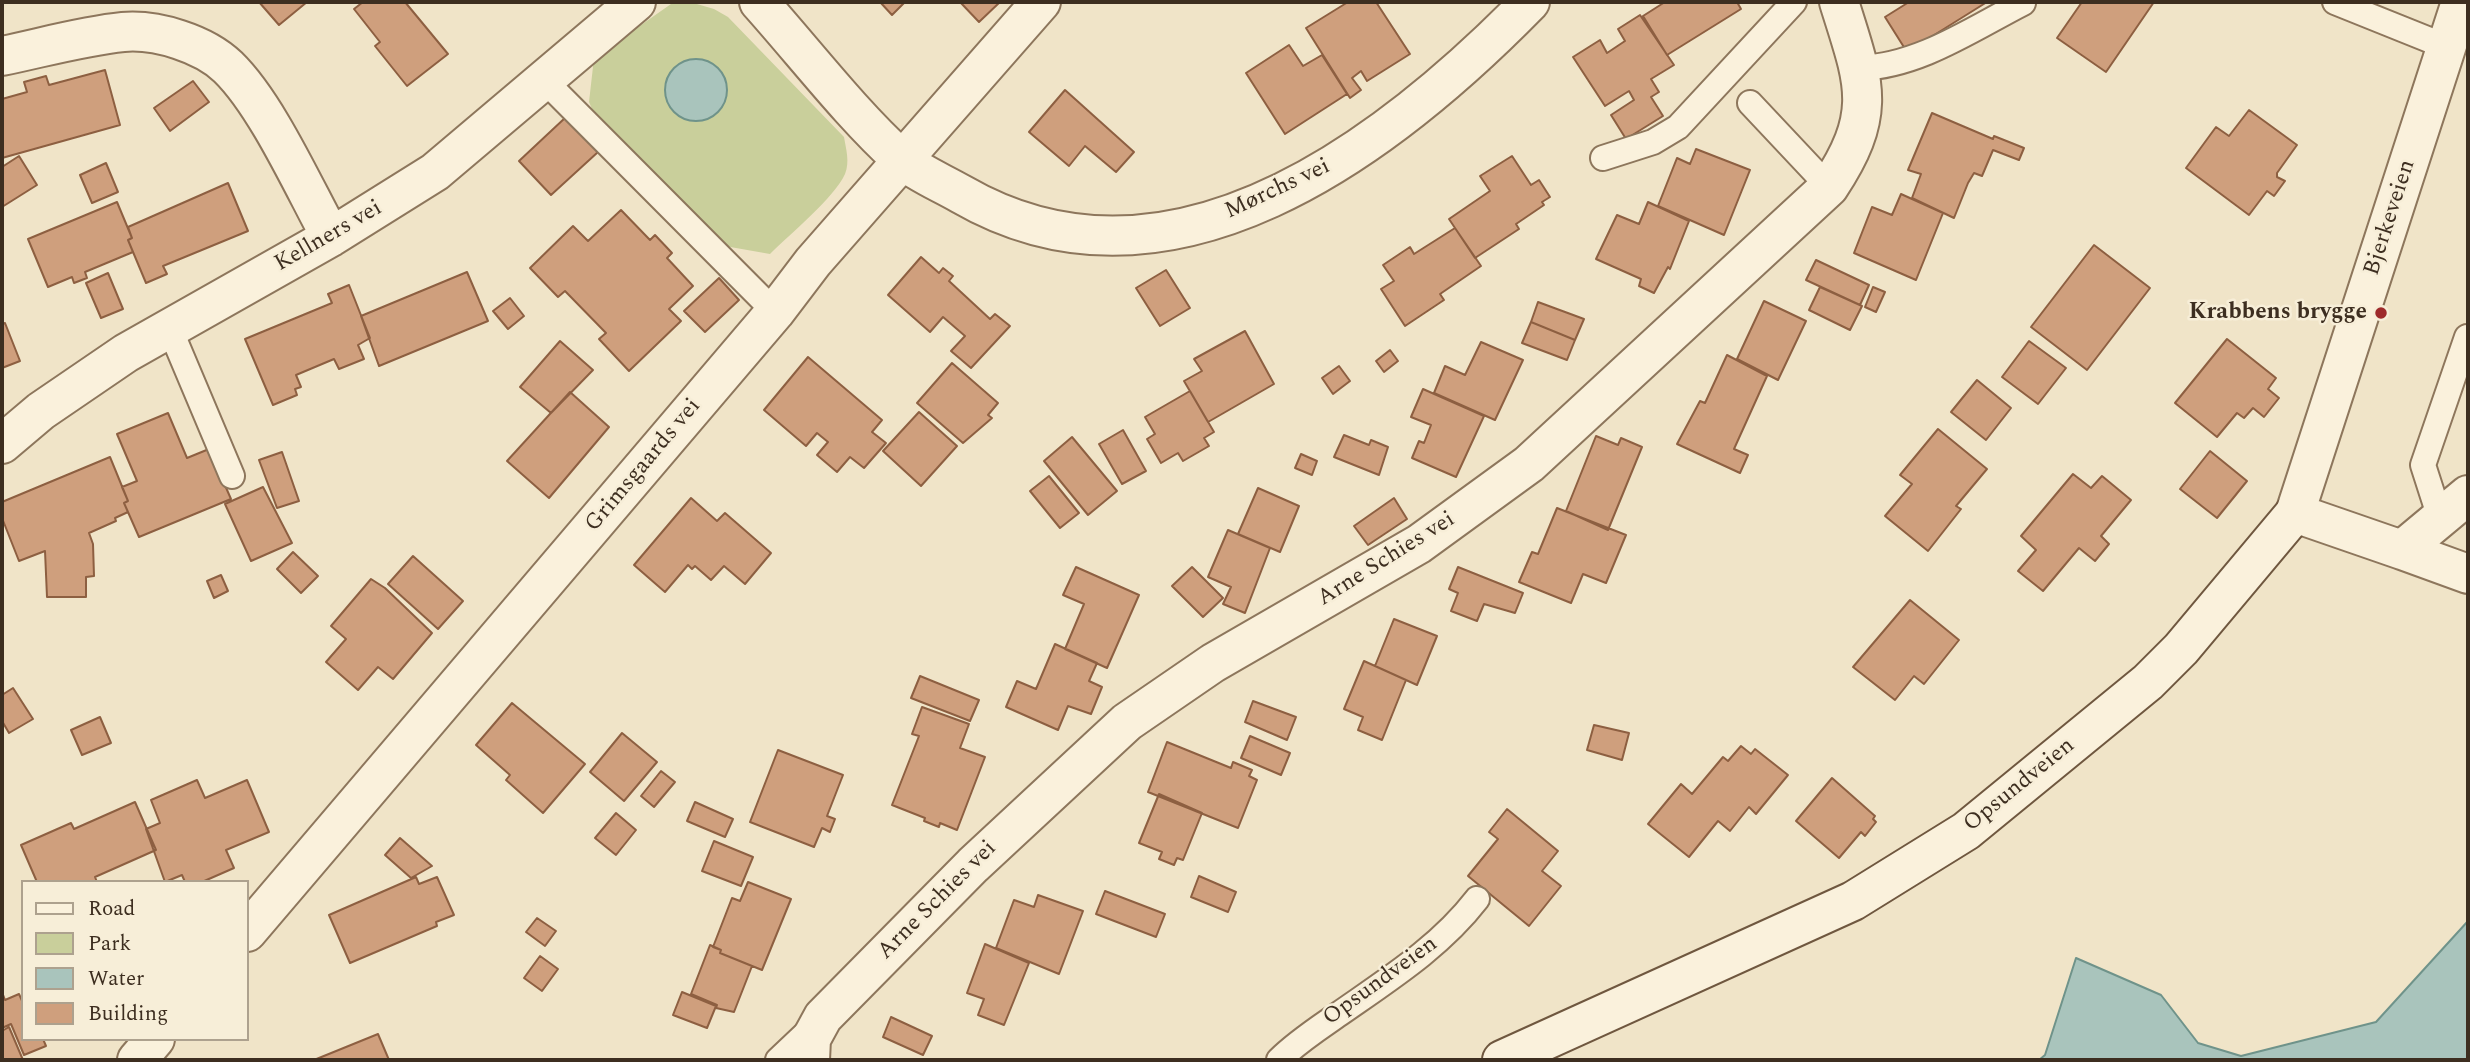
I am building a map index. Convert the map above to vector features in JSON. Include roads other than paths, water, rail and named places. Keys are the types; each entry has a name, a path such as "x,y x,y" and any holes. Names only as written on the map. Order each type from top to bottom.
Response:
{"street":[{"name":"Kellners vei","path":"2,444 41,411 126,353 331,237 435,172 636,2"},
{"name":"Mørchs vei","path":"759,2 903,160 986,208 1031,224 1069,233 1111,237 1208,222 1250,208 1310,179 1363,145 1480,53 1530,2"},
{"name":"Grimsgaards vei","path":"248,931 775,312 813,262 1041,2"},
{"name":"Arne Schies vei","path":"810,1060 811,1039 823,1017 1001,838 1126,722 1213,663 1419,544 1491,493 1529,464 1829,187 1850,155 1860,128 1863,103 1860,68 1839,2"},
{"name":"Bjerkeveien","path":"2295,513 2461,2"},
{"path":"2,56 124,32 162,35 194,46 227,66 253,97 331,237"},
{"path":"2402,550 2454,506"},
{"path":"2295,513 2468,574"},
{"name":"Opsundveien","path":"1502,1060 1853,901 1966,831 2148,682 2181,649 2295,513"},
{"path":"137,1060 153,1041"}],"lane":[{"path":"1602,158 1653,142 1678,127 1794,2"},
{"path":"2335,2 2447,47"},
{"path":"1860,68 1889,67 1920,55 2023,4"},
{"path":"543,79 775,312"},
{"path":"1750,103 1829,187"},
{"path":"170,329 232,476"},
{"path":"2454,506 2423,466 2467,337"},
{"name":"Opsundveien","path":"1279,1060 1300,1041 1426,951 1459,922 1478,899"},
{"path":"778,1060 823,1017"}],"water":[{"path":"696,59 718,68 727,90 718,112 696,121 674,112 665,90 674,68"},
{"path":"2468,921 2468,1060 2039,1060 2045,1055 2076,958 2161,995 2198,1043 2241,1056 2376,1022"}],"place":[{"name":"Krabbens brygge","path":"2381,313"}]}
